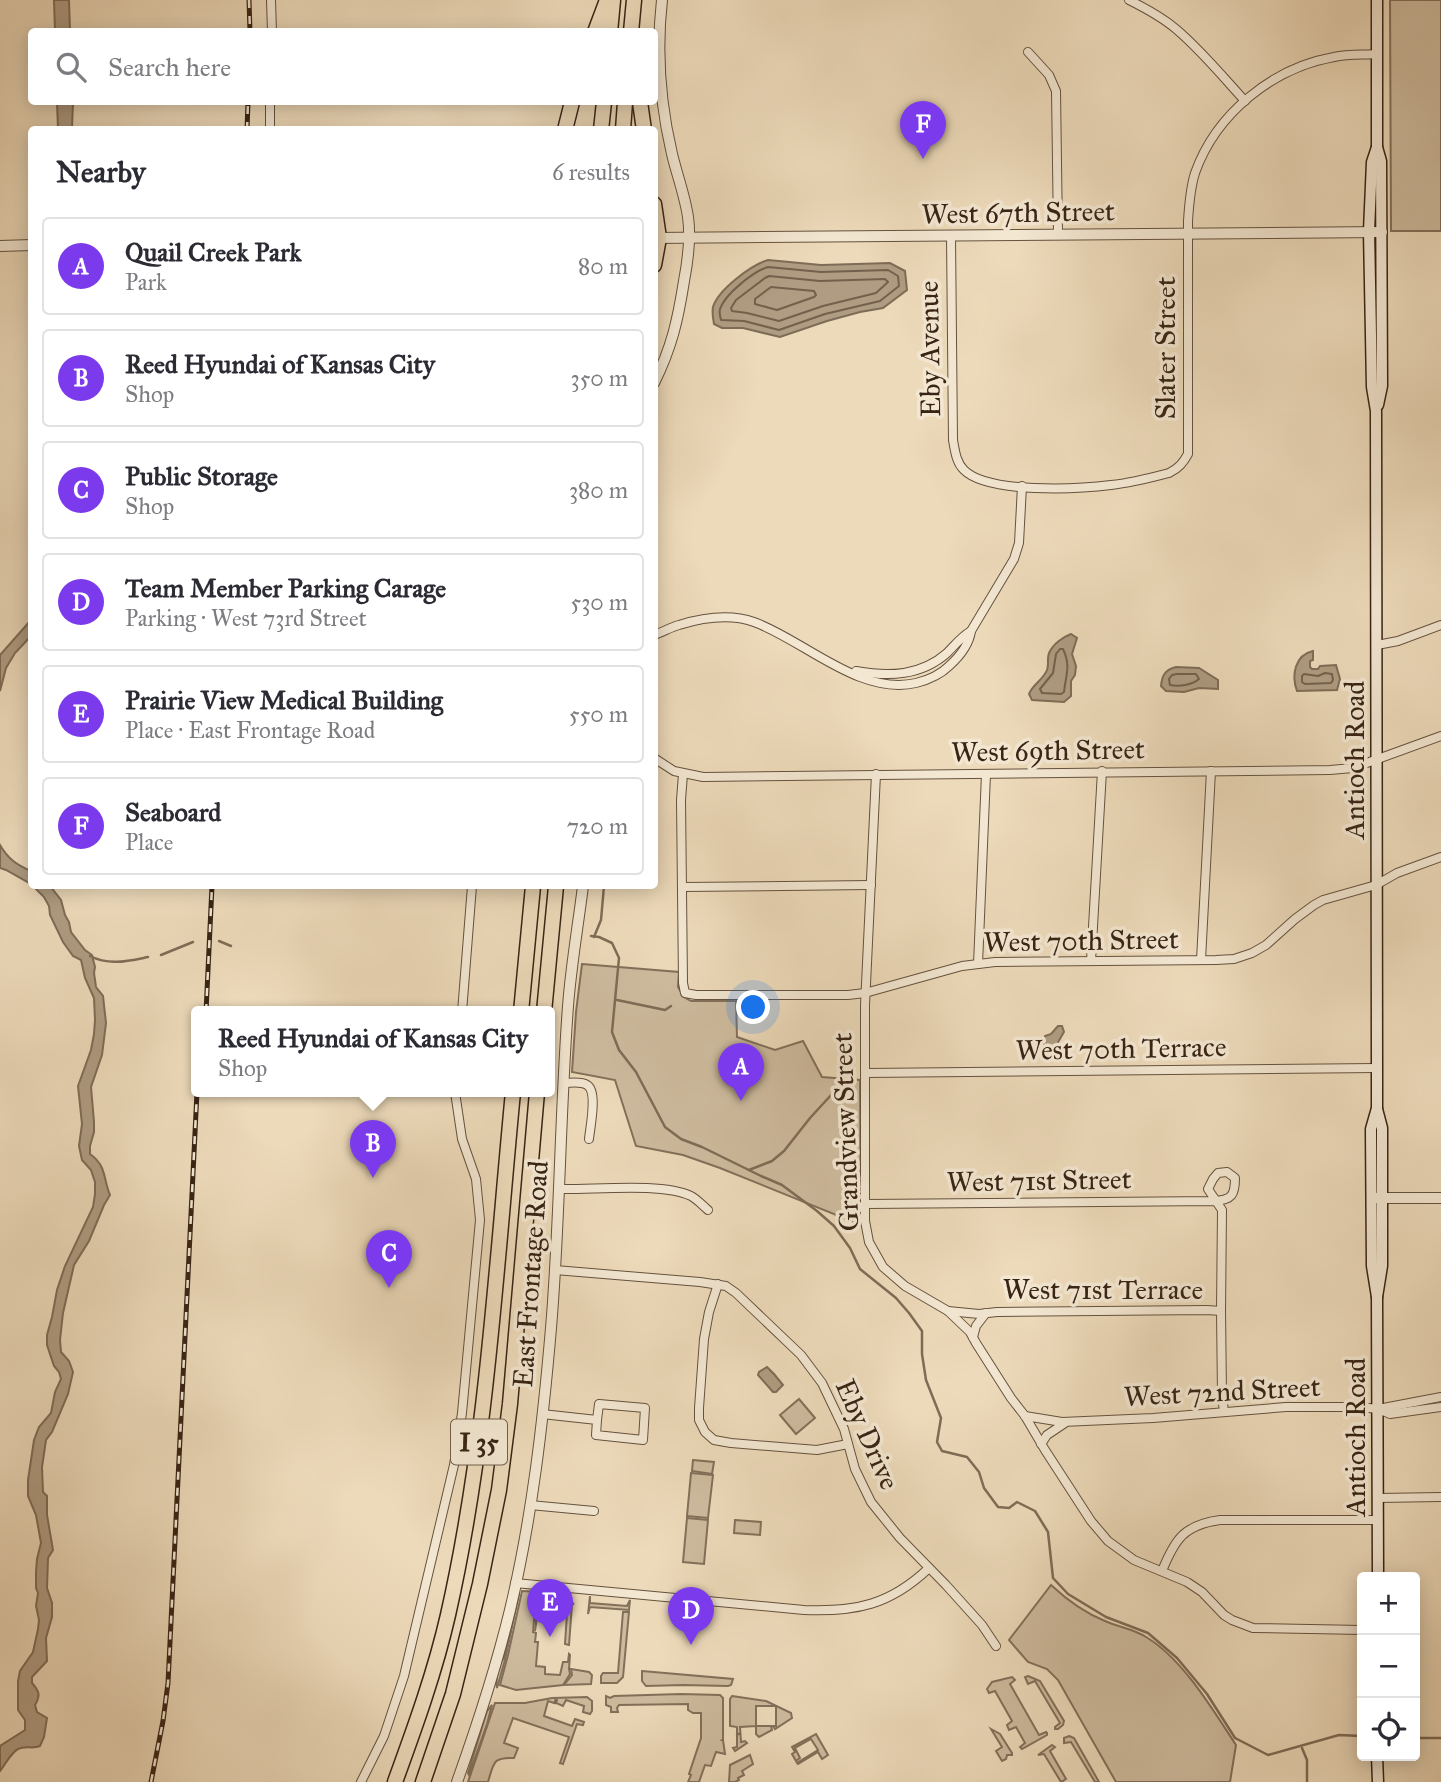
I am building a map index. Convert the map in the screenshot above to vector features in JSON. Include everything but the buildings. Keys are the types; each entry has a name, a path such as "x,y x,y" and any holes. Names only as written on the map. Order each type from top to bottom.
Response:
{"highway":[{"path":"596,28 607,0"},
{"path":"610,28 613,0"},
{"path":"631,28 634,0"},
{"path":"566,126 571,105"},
{"path":"601,126 604,105"},
{"path":"623,126 625,105"},
{"path":"640,105 643,126"},
{"path":"522,1006 533,889"},
{"path":"545,1006 556,889"},
{"name":"I 35","path":"395,1782 432,1675 448,1616 464,1538 483,1409 513,1097"},
{"name":"I 35","path":"423,1782 460,1668 499,1490 510,1404 537,1097"}],"main road":[{"name":"Antioch Road","path":"1376,411 1382,386 1377,0"},
{"name":"Antioch Road","path":"1377,148 1372,162 1369,231 1372,387 1376,411 1377,1108 1371,1127 1377,1198 1372,1266 1377,1297 1378,1572"},
{"path":"1377,1761 1378,1782"}],"street":[{"path":"271,0 272,28"},
{"path":"658,375 671,347 678,320 689,253 688,217 661,94 659,49 663,0"},
{"path":"1129,0 1174,27 1245,101"},
{"path":"1028,52 1049,75 1056,91 1058,234"},
{"name":"Slater Street","path":"1022,486 1075,488 1112,485 1169,473 1184,462 1188,454 1190,195 1200,161 1218,129 1245,101 1275,78 1294,68 1336,56 1377,54"},
{"path":"270,105 270,126"},
{"name":"West 67th Street","path":"658,238 1382,232"},
{"name":"Eby Avenue","path":"950,236 953,440 957,460 964,471 974,477 1022,486"},
{"path":"0,246 28,246"},
{"path":"658,633 678,625 703,620 726,618 752,622 867,680 906,685 925,680 943,672 955,660 970,639 971,631 1014,559 1019,543 1022,486"},
{"path":"1377,645 1398,641 1441,625"},
{"name":"West 69th Street","path":"658,761 674,771 703,777 1330,770 1353,768 1376,761 1441,736"},
{"path":"1091,961 1102,771"},
{"path":"1201,960 1211,771"},
{"path":"683,774 682,887 871,885"},
{"name":"Grandview Street","path":"876,774 865,993 864,1204 869,1241 883,1267 905,1286 948,1311 963,1324 1011,1398 1026,1416 1091,1521 1108,1541 1134,1560 1195,1587 1224,1615 1254,1628 1357,1630"},
{"path":"978,964 986,774"},
{"name":"West 70th Street","path":"682,887 685,993 848,995 865,993 962,966 1010,961 1234,959 1266,945 1314,905 1338,895 1376,885 1397,873 1441,857"},
{"path":"461,1006 471,889"},
{"name":"East Frontage Road","path":"457,1782 499,1653 516,1583 530,1505 542,1414 555,1270 570,988 583,889"},
{"name":"West 70th Terrace","path":"865,1073 1377,1068"},
{"path":"564,1083 581,1083 592,1090 589,1139"},
{"path":"361,1782 384,1737 404,1676 454,1465 462,1413 480,1220 476,1179 462,1139 456,1097"},
{"path":"559,1189 666,1190 692,1196 708,1210"},
{"path":"1377,1198 1441,1198"},
{"name":"West 71st Street","path":"864,1204 1214,1201 1222,1210 1222,1311"},
{"name":"Eby Drive","path":"555,1270 718,1284 736,1293 801,1355 822,1383 844,1429 855,1469 871,1502 900,1538 982,1625 996,1646"},
{"path":"718,1284 704,1339 699,1420 705,1432 714,1440 742,1444 817,1450 848,1444"},
{"name":"West 71st Terrace","path":"948,1311 1222,1311"},
{"path":"1222,1311 1224,1412"},
{"name":"West 71st Terrace","path":"973,1337 976,1326 986,1313"},
{"name":"West 72nd Street","path":"1378,1409 1441,1397"},
{"path":"599,1404 645,1408 643,1440 596,1435 597,1420 599,1404"},
{"name":"West 72nd Street","path":"1026,1416 1068,1422 1286,1407 1360,1407 1378,1409 1390,1414 1441,1408"},
{"path":"542,1414 597,1420"},
{"path":"1041,1444 1047,1435 1068,1422"},
{"path":"1378,1498 1441,1497"},
{"path":"530,1505 594,1511"},
{"path":"1162,1571 1180,1536 1205,1522 1378,1520"},
{"path":"516,1583 776,1608 844,1610 867,1605 901,1590 929,1568"}],"shaded area":[{"path":"1390,0 1441,0 1441,231 1391,231"},
{"path":"582,964 679,972 678,987 684,997 691,1001 736,1001 737,1037 775,1050 803,1041 822,1077 860,1080 861,1225 683,1155 636,1146 615,1080 572,1072"},
{"path":"799,1399 815,1418 796,1434 780,1415"},
{"path":"693,1460 714,1462 712,1474 692,1471"},
{"path":"691,1473 713,1475 708,1518 687,1516"},
{"path":"687,1518 708,1520 704,1564 683,1562"},
{"path":"735,1520 761,1522 760,1535 734,1533"},
{"path":"1051,1585 1090,1614 1146,1637 1185,1672 1236,1745 1230,1782 1116,1782 1058,1680 1047,1669 1028,1662 1009,1640"},
{"path":"522,1591 540,1592 539,1596 536,1596 533,1632 536,1633 535,1642 538,1642 536,1666 545,1667 545,1674 560,1675 563,1662 568,1662 570,1655 570,1674 563,1685 516,1690 500,1685"},
{"path":"519,1594 505,1660 497,1688 498,1671 505,1656"},
{"path":"590,1596 590,1603 627,1606 630,1600 629,1610 590,1607 588,1614"},
{"path":"538,1598 570,1601 572,1604 569,1645 565,1644 567,1613 538,1610 535,1631"},
{"path":"623,1612 629,1612 623,1677 617,1683 601,1683 603,1673 618,1673"},
{"path":"571,1669 589,1672 592,1675 591,1684 564,1685 572,1675"},
{"path":"642,1671 733,1679 728,1686 646,1686 642,1681"},
{"path":"1012,1677 1015,1680 1010,1684 1039,1735 1047,1733 1022,1749 1020,1747 1025,1743 1016,1727 1009,1730 1007,1725 1012,1721 995,1691 989,1693 987,1689 992,1682"},
{"path":"1025,1677 1040,1681 1064,1721 1058,1729 1055,1727 1060,1723 1035,1681 1028,1684"},
{"path":"720,1695 723,1698 722,1740 725,1754 716,1752 711,1766 705,1765 699,1782 688,1782 701,1738 701,1713 688,1710 688,1704 619,1705 618,1712 611,1712 611,1707 606,1705 606,1696 610,1698"},
{"path":"732,1696 766,1701 791,1713 792,1718 775,1729 773,1726 776,1726 776,1706 756,1706 756,1726 740,1727 741,1742 747,1743 735,1751 733,1748 737,1747 737,1727 730,1726"},
{"path":"587,1697 592,1701 590,1714 583,1712 584,1706 566,1700 563,1706 556,1703 556,1699 554,1703 548,1701 544,1716 572,1726 575,1719 584,1722 583,1725 577,1724 563,1764 560,1763 569,1737 513,1718 504,1743 518,1748 514,1758 495,1762 488,1782 468,1782 495,1703 525,1703 552,1698"},
{"path":"492,1705 487,1724 469,1775 487,1711"},
{"path":"756,1726 771,1726 772,1730 759,1737 756,1734"},
{"path":"991,1729 1000,1734 1012,1753 1002,1761 996,1751 1002,1747"},
{"path":"816,1734 828,1755 822,1759 818,1752 798,1764 818,1750 811,1739 795,1748 800,1758 796,1761 792,1747"},
{"path":"1064,1738 1074,1738 1099,1782 1095,1782 1071,1742 1064,1743"},
{"path":"1052,1745 1055,1747 1050,1751 1066,1779 1061,1782 1044,1754 1038,1755"},
{"path":"750,1755 753,1764 742,1771 744,1775 738,1778 739,1780 729,1782 730,1765"}],"water":[{"path":"54,0 69,0 70,28 55,28"},
{"path":"57,105 73,105 72,126 58,126"},
{"path":"768,260 821,265 890,263 905,271 907,290 883,308 827,321 780,337 743,328 722,328 714,324 713,307 721,293 744,273"},
{"path":"28,623 28,639 6,668 0,691 0,655"},
{"path":"1071,634 1077,638 1072,654 1076,666 1071,681 1071,696 1064,702 1032,700 1029,694 1047,670 1048,655 1058,641"},
{"path":"1313,651 1313,660 1310,661 1312,669 1336,665 1340,679 1337,690 1297,691 1294,679 1298,661"},
{"path":"1176,667 1199,668 1218,680 1218,689 1166,691 1161,686 1163,676"},
{"path":"0,845 13,861 28,870 28,882 6,870 0,868"},
{"path":"36,889 52,889 61,900 71,932 92,955 96,987 103,996 106,1023 102,1055 91,1087 94,1132 90,1154 102,1168 110,1195 89,1241 74,1265 60,1340 61,1352 69,1361 73,1372 68,1394 46,1440 42,1467 43,1492 47,1496 53,1550 48,1558 47,1588 52,1603 52,1617 46,1638 47,1661 32,1677 32,1683 38,1693 35,1705 37,1712 47,1718 44,1737 40,1746 15,1751 0,1771 0,1746 25,1730 25,1720 18,1710 18,1681 20,1671 33,1652 39,1620 36,1606 36,1572 41,1543 36,1515 28,1496 28,1480 34,1440 39,1427 51,1413 61,1379 47,1345 47,1335 65,1266 93,1207 95,1194 91,1170 82,1160 79,1146 82,1124 78,1086 94,1034 94,998 81,960 73,956 63,942 44,897"},
{"path":"1062,1026 1064,1032 1053,1051 1049,1052 1043,1044 1045,1036"},
{"path":"767,1367 783,1385 776,1392 758,1375"}],"waterway":[{"path":"594,937 601,920 604,889"},
{"path":"591,936 612,943 619,958 612,1032 619,1050 636,1072 665,1127 681,1139 782,1185 834,1226 850,1248 860,1269 896,1298 922,1331 926,1380 941,1418 937,1442 942,1451 967,1457 979,1472 984,1488 998,1507 1009,1508 1017,1502 1035,1511 1048,1532 1053,1578 1068,1594 1106,1617 1148,1633 1177,1658 1207,1694 1235,1738 1268,1755 1339,1735 1357,1736"},
{"path":"219,941 231,946"},
{"path":"161,955 193,942"},
{"path":"90,956 111,962 148,957"},
{"path":"617,1000 665,1010 671,1006"},
{"path":"749,1170 772,1161 784,1151 832,1094"},
{"path":"1420,1738 1441,1738"},
{"path":"1302,1748 1307,1760 1307,1782"}],"railway":[{"path":"249,0 250,28"},
{"path":"247,126 248,105"},
{"path":"206,1006 212,889"},
{"path":"151,1782 168,1683 197,1097"}],"place":[{"name":"Seaboard","path":"923,159"},
{"name":"Quail Creek Park","path":"741,1101"},
{"name":"Reed Hyundai of Kansas City","path":"373,1178"},
{"name":"Public Storage","path":"389,1288"},
{"name":"Prairie View Medical Building","path":"550,1637"},
{"name":"Team Member Parking Carage","path":"691,1645"}]}
